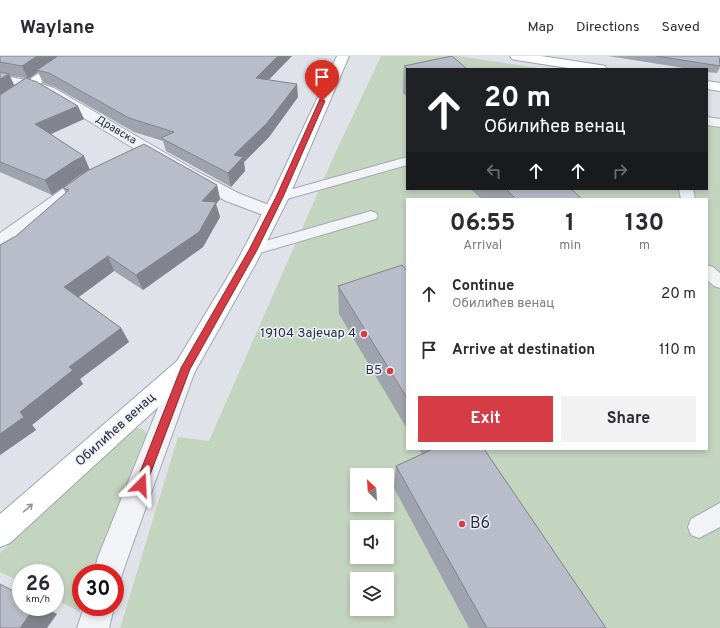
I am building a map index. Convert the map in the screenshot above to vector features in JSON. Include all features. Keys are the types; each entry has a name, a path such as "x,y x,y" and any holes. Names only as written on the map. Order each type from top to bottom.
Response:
{"main road":[{"path":"0,105 74,56"},
{"name":"Обилићев венац","path":"0,533 185,368 253,250 271,212 280,197 343,56"},
{"path":"516,56 594,68"},
{"path":"708,85 720,87"}],"street":[{"name":"Дравска","path":"0,79 31,85 57,95 213,187 246,203 271,212"},
{"path":"128,159 148,149"},
{"path":"0,242 87,180"},
{"path":"111,564 185,368"},
{"path":"94,628 97,616"}],"lane":[{"path":"708,121 720,123"},
{"path":"280,197 406,160"},
{"path":"253,250 371,216"},
{"path":"708,272 720,282"},
{"path":"699,527 720,514"}],"green space":[{"path":"381,56 458,56 537,68 406,68 406,190 708,190 708,126 720,128 720,628 120,628 178,437 209,441 333,158"},
{"path":"136,428 143,429 147,434 98,564 72,564 72,608 64,604 64,564 12,564 12,578 0,572 0,553 130,431"}],"building":[{"path":"0,56 37,56 22,66 0,62"},
{"path":"58,56 278,56 256,78 297,84 267,123 234,155 243,157 228,173 161,138 174,132 129,118 49,73 37,70"},
{"path":"452,56 466,68 407,68 404,66"},
{"path":"656,56 719,56 720,66"},
{"path":"0,72 9,74 0,79"},
{"path":"26,78 37,82 78,106 35,124 84,156 45,180 0,162 0,95"},
{"path":"144,144 217,185 202,201 216,202 199,232 136,275 108,256 64,287 121,328 69,367 73,370 20,412 24,417 0,434 0,245 16,236 69,190 63,188 87,171"},
{"path":"507,190 572,190 581,198 515,198"},
{"path":"402,265 406,270 406,396 338,286"},
{"name":"B6","path":"431,450 485,450 606,628 487,628 396,466"},
{"path":"0,584 12,590 12,616 29,616 20,628 0,628"}],"place":[{"name":"19104 Зајечар 4","path":"364,334"},
{"name":"B5","path":"390,371"},
{"name":"B6","path":"462,524"}],"route":[{"path":"141,485 185,368 253,250 271,212 280,197 322,101"}]}
